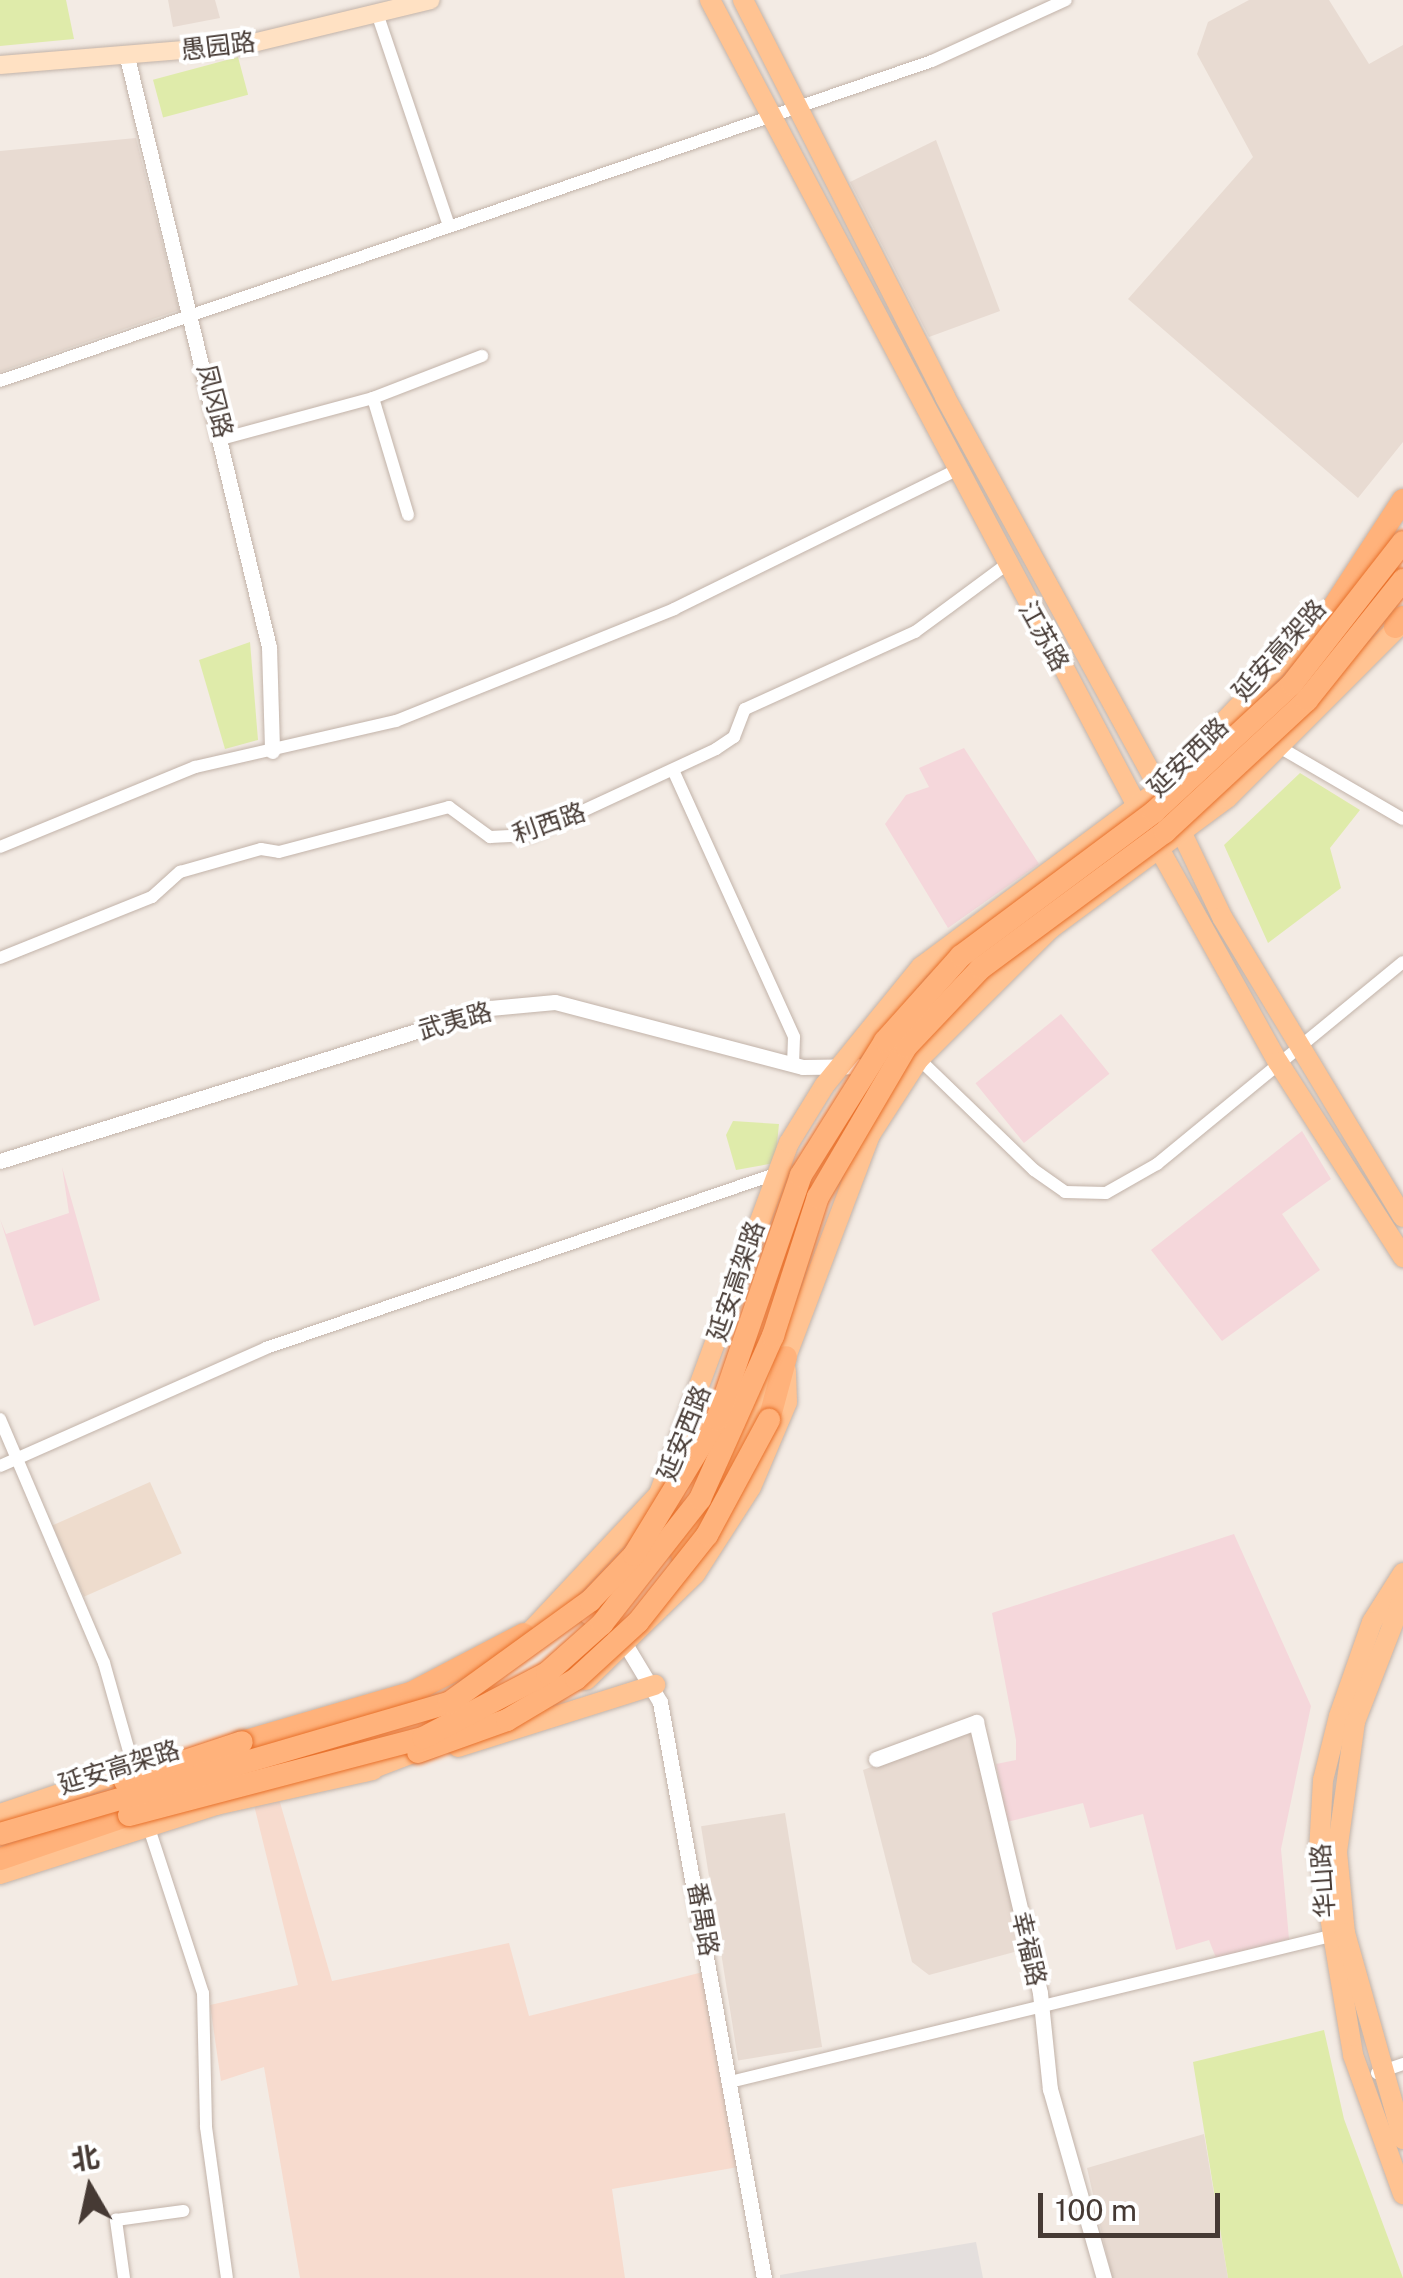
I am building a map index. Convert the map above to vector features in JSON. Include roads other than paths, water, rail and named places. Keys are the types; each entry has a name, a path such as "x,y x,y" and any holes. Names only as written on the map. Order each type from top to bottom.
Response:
{"highway":[{"path":"1332,609 1354,568 1403,500"},
{"name":"延安高架路","path":"0,1835 64,1812 336,1742 450,1702 590,1602 634,1555 717,1419 801,1175 885,1040 960,956 1154,812 1292,684 1403,542"},
{"name":"延安高架路","path":"0,1859 361,1764 491,1707 602,1624 700,1498 745,1408 818,1197 906,1047 982,968 1165,832 1292,714 1403,580"},
{"path":"361,1764 450,1744 576,1679 678,1575 768,1420 786,1357"},
{"path":"64,1812 162,1763 411,1693 524,1634"}],"main road":[{"name":"愚园路","path":"0,65 246,44 378,16 431,0"},
{"name":"江苏路","path":"710,0 766,119 1162,853 1278,1062 1403,1257"},
{"name":"江苏路","path":"743,0 1183,835 1300,1047 1403,1218"},
{"name":"延安西路","path":"136,1776 407,1687 524,1634 567,1599 659,1494 778,1173 840,1071 958,933 1160,789 1332,609 1403,519"},
{"path":"361,1764 547,1687 676,1600 751,1487 787,1402 786,1357 870,1135 919,1059 1050,929 1162,853 1281,748 1401,619"},
{"name":"华山路","path":"1403,1572 1372,1622 1322,1780 1336,1934 1403,2194"},
{"name":"华山路","path":"1336,1934 1341,1792 1355,1722 1403,1598"},
{"path":"458,1747 523,1724 618,1641"},
{"path":"0,1874 148,1825 361,1764 458,1747 655,1685"},
{"path":"0,1814 136,1776"},
{"path":"0,1835 136,1776"},
{"name":"华山路","path":"1370,2076 1403,2140"}],"street":[{"path":"0,381 798,109 1066,0"},
{"path":"378,16 449,226"},
{"name":"凤冈路","path":"127,56 225,438 268,647 272,751"},
{"path":"225,438 373,398 482,356"},
{"path":"373,398 408,515"},
{"path":"0,848 195,767 381,726 674,609 954,470"},
{"name":"利西路","path":"0,958 152,897 180,872 449,807 490,836 522,838 728,742 744,709 899,641 1006,565"},
{"path":"1281,748 1403,819"},
{"path":"673,770 794,1038 792,1064"},
{"path":"919,1059 1034,1170 1065,1192 1106,1193 1158,1164 1403,962"},
{"name":"武夷路","path":"0,1161 490,1008 555,1002 792,1064 840,1071 919,1059"},
{"path":"0,1466 266,1348 778,1173"},
{"path":"0,1419 20,1458 104,1663 136,1776"},
{"name":"番禺路","path":"567,1599 618,1641 655,1685 764,2278"},
{"name":"幸福路","path":"876,1758 976,1722 1039,2009 1050,2089 1104,2278"},
{"path":"148,1825 203,1993 206,2127 228,2278"},
{"path":"730,2082 1336,1934"},
{"path":"1370,2076 1403,2064"},
{"path":"124,2278 116,2220 183,2211"}]}
